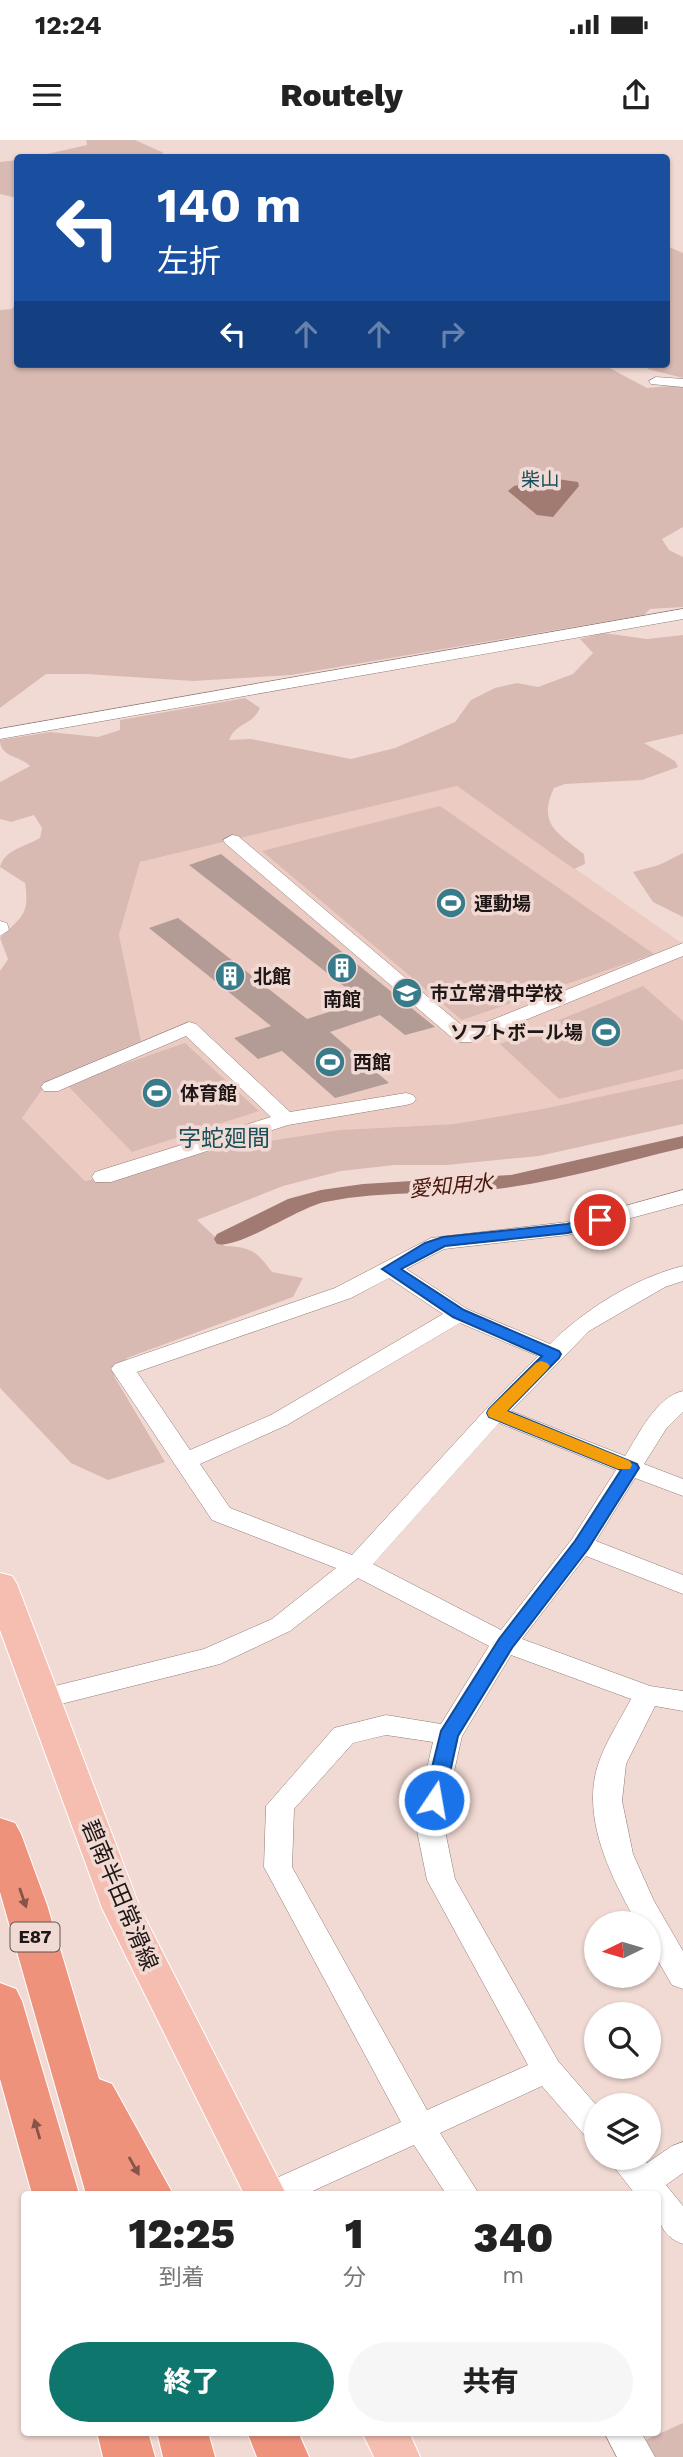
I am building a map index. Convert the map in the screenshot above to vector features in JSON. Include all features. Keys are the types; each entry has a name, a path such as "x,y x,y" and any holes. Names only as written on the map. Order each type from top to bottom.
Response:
{"highway":[{"name":"E87","path":"0,1834 26,1905 109,2191"},
{"path":"0,2001 55,2191"},
{"path":"66,2042 148,2191"},
{"path":"123,2436 129,2457"},
{"path":"183,2436 189,2457"},
{"path":"274,2436 284,2457"}],"main road":[{"name":"碧南半田常滑線","path":"0,1584 45,1698 121,1908 263,2191"},
{"path":"386,2436 397,2457"}],"street":[{"path":"656,381 683,383"},
{"path":"0,734 683,614"},
{"path":"232,840 464,1038 683,949"},
{"path":"51,1087 189,1028 285,1119"},
{"path":"103,1177 285,1119 406,1099"},
{"path":"683,1197 568,1228 443,1242 343,1293 123,1369 221,1514 356,1566 506,1643 647,1695 683,1701"},
{"path":"390,1269 459,1314 553,1354"},
{"path":"45,1698 211,1657 281,1625 356,1566 495,1413 581,1326 657,1282 683,1273"},
{"path":"185,1461 279,1420 459,1314"},
{"path":"584,2112 547,2070 441,1880 429,1821 448,1735 506,1643 581,1545 657,1424 683,1398"},
{"path":"495,1413 683,1488"},
{"path":"581,1545 683,1586"},
{"path":"647,1695 611,1770 607,1814 625,1872 683,1977"},
{"path":"448,1735 386,1725 344,1735 280,1806 278,1867 419,2128 461,2191"},
{"path":"281,2191 547,2070"},
{"path":"654,2191 683,2155"},
{"path":"634,2170 652,2191"},
{"path":"661,2202 683,2230"},
{"path":"624,2436 637,2457"}],"shaded area":[{"path":"86,140 135,140 164,153 47,154 87,145"},
{"path":"14,160 14,197 0,194 0,162"},
{"path":"670,247 683,253 683,378 648,369 670,368"},
{"path":"14,305 14,368 610,368 647,388 683,385 683,527 662,539 669,550 683,557 683,607 650,609 644,615 291,675 193,681 46,674 0,708 0,310 12,309"},
{"path":"550,478 578,482 579,486 553,517 537,515 508,491 514,486"},
{"path":"603,633 647,639 683,635 683,734 644,743 675,761 678,767 642,780 565,784 554,788 549,800 549,819 559,833 584,854 585,864 574,869 457,786 140,862 119,935 141,1041 49,1080 22,1118 85,1181 224,1148 339,1130 454,1124 542,1109 683,1079 683,1124 539,1156 341,1171 283,1186 197,1220 225,1246 253,1252 272,1272 303,1278 293,1297 127,1358 114,1376 165,1462 108,1480 71,1463 0,1388 0,971 8,959 0,938 22,915 26,894 25,883 0,867 11,852 40,838 42,828 34,815 11,822 0,819 0,782 30,766 3,750 0,740 50,732 98,737 120,730 120,720 245,698 260,708 229,740 251,739 351,759 395,748 455,722 471,700 495,688 517,683 538,687 573,674 593,653 580,639"},
{"name":"市立常滑中学校","path":"457,786 683,944 683,1079 542,1109 454,1124 339,1130 224,1148 85,1181 22,1118 49,1080 141,1041 119,935 140,862"},
{"name":"運動場","path":"440,806 654,954 462,1020 262,851"},
{"path":"683,853 683,917 653,902 633,872 659,865"},
{"name":"ソフトボール場","path":"643,986 683,1021 683,1069 559,1099 500,1044"},
{"name":"体育館","path":"185,1043 259,1111 132,1152 66,1084"},
{"path":"683,2423 683,2457 648,2457 639,2443 661,2436 661,2433"}],"building":[{"path":"221,854 435,1027 405,1035 380,1015 330,1032 389,1083 335,1098 282,1051 258,1059 234,1038 271,1026 149,928 178,918 307,1019 363,1001 189,865"}],"waterway":[{"name":"愛知用水","path":"225,1239 296,1204 321,1196 363,1190 511,1181 683,1142"}],"slow traffic":[{"path":"541,1366 495,1413 624,1465"}],"place":[{"name":"運動場","path":"451,903"},
{"name":"南館","path":"342,968"},
{"name":"北館","path":"230,976"},
{"name":"市立常滑中学校","path":"407,993"},
{"name":"ソフトボール場","path":"606,1032"},
{"name":"西館","path":"330,1062"},
{"name":"体育館","path":"157,1093"}],"district":[{"name":"柴山","path":"540,479"},
{"name":"字蛇廻間","path":"224,1138"}],"route":[{"path":"434,1800 448,1735 506,1643 581,1545 631,1468 495,1413 553,1354 459,1314 390,1269 443,1242 568,1228 600,1220"}]}
